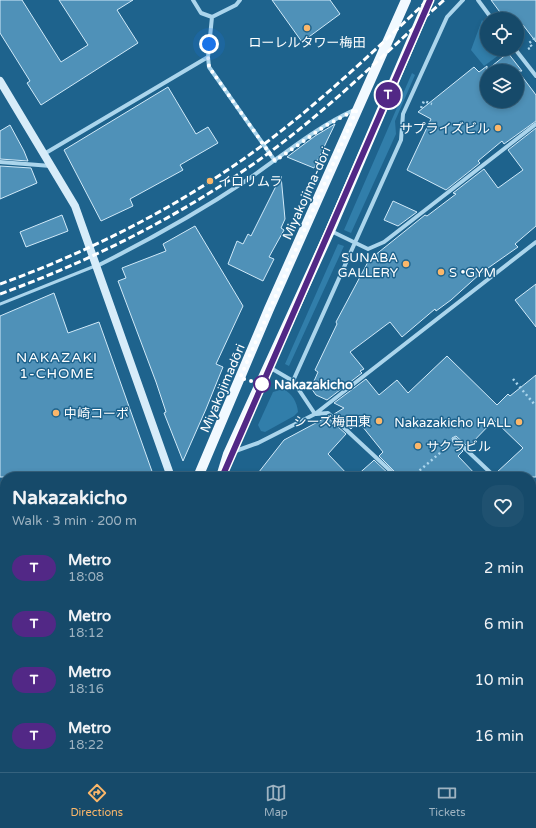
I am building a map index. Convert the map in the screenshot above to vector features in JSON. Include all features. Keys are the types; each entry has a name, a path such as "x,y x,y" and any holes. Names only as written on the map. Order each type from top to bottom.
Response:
{"main road":[{"name":"Miyakojima-dori","path":"200,472 357,109 406,0"},
{"path":"223,472 228,454 330,231 429,0"}],"street":[{"path":"193,0 201,13 212,17 236,5 240,0"},
{"path":"293,381 401,140 404,114 447,17 463,0"},
{"path":"478,0 487,12"},
{"path":"212,17 208,57 209,67 275,161"},
{"path":"520,56 536,76"},
{"path":"44,154 208,57"},
{"path":"0,81 75,206 169,472"},
{"path":"97,266 152,238 205,208 325,126 357,109"},
{"path":"330,231 368,249 384,242 536,124"},
{"path":"0,162 51,166"},
{"path":"228,454 258,443 315,414 536,242"},
{"path":"267,366 293,381 315,414"},
{"path":"315,414 328,414 392,472"},
{"path":"455,439 490,472"}],"lane":[{"path":"0,304 97,266"}],"path":[{"path":"526,43 533,37 534,39 530,41"},
{"path":"421,108 424,101 432,104"},
{"path":"513,379 535,405"},
{"path":"418,472 455,439"}],"shaded area":[{"path":"480,25 480,56 498,56 487,64 482,64 471,50"},
{"path":"412,73 415,75 395,121 396,134 351,233 344,230"},
{"path":"338,244 344,246 289,366 285,364"},
{"path":"283,389 294,398 298,412 294,416 265,432 261,431 258,425 273,392"}],"building":[{"path":"0,0 22,0 61,62 88,45 59,0 133,0 117,10 138,43 41,105 27,83 30,81 0,33"},
{"name":"ローレルタワー梅田","path":"272,0 330,0 340,14 302,42"},
{"path":"491,0 536,0 536,42 524,26 524,12 500,12"},
{"path":"504,56 510,56 517,64 494,64"},
{"path":"474,67 480,71 480,108 524,108 524,79 536,95 536,121 504,144 502,141 478,161 480,163 446,190 407,170 431,119 418,112"},
{"path":"168,87 196,134 208,127 218,143 180,165 183,170 130,199 133,206 101,221 64,150"},
{"path":"335,124 314,168 287,157 315,136"},
{"path":"10,125 28,161 0,159 0,131"},
{"path":"536,128 536,226 515,244 518,247 481,273 451,300 436,311 435,309 402,337 390,322 350,352 364,369 360,371 362,373 327,400 316,395 311,388 318,372 315,370 337,324 336,322 369,260 425,215 427,216 456,194 453,193 484,169 498,188 523,170 508,150"},
{"path":"0,166 31,168 37,183 0,199"},
{"path":"281,176 285,219 281,228 284,230 269,257 274,259 263,281 228,264 237,241 243,244 248,234 251,236"},
{"path":"393,201 417,212 398,226 384,220"},
{"path":"62,215 68,231 26,247 20,232"},
{"path":"195,226 243,306 216,364 223,367 183,461 164,413 166,412 156,382 118,281 126,278 122,268 166,251 163,244"},
{"path":"536,284 536,327 515,300"},
{"path":"54,293 68,333 99,322 152,472 0,472 0,316"},
{"path":"447,356 497,405 508,394 510,396 536,375 536,472 497,472 523,448 494,420 468,447 456,436 452,438 453,442 463,451 458,456 473,472 395,472 379,456 383,452 358,421 351,429 334,414 344,408 334,403 366,379 379,395 397,380 408,393"},
{"path":"327,417 346,434 328,454 345,472 259,472 284,440"},
{"path":"374,460 387,472 361,472"}],"railway":[{"path":"0,284 64,259 127,229 187,196 245,158 293,122 362,62 428,0"},
{"path":"0,294 33,282 97,254 129,238 190,205 249,167 300,129 325,108 444,0"}],"metro line":[{"name":"T","path":"224,472 430,0"}],"place":[{"name":"ローレルタワー梅田","path":"307,28"},
{"name":"サプライズビル","path":"498,128"},
{"name":"イロリムラ","path":"210,181"},
{"name":"SUNABA GALLERY","path":"406,264"},
{"name":"S •GYM","path":"441,272"},
{"name":"Nakazakicho","path":"262,384"},
{"name":"中崎コーポ","path":"56,413"},
{"name":"シーズ梅田東","path":"379,421"},
{"name":"Nakazakicho HALL","path":"519,422"},
{"name":"サクラビル","path":"418,446"}],"district":[{"name":"NAKAZAKI 1-CHOME","path":"57,366"}],"route":[{"path":"209,44 209,67 258,139 275,161 325,126 341,116 357,109 240,378 262,384"}]}
